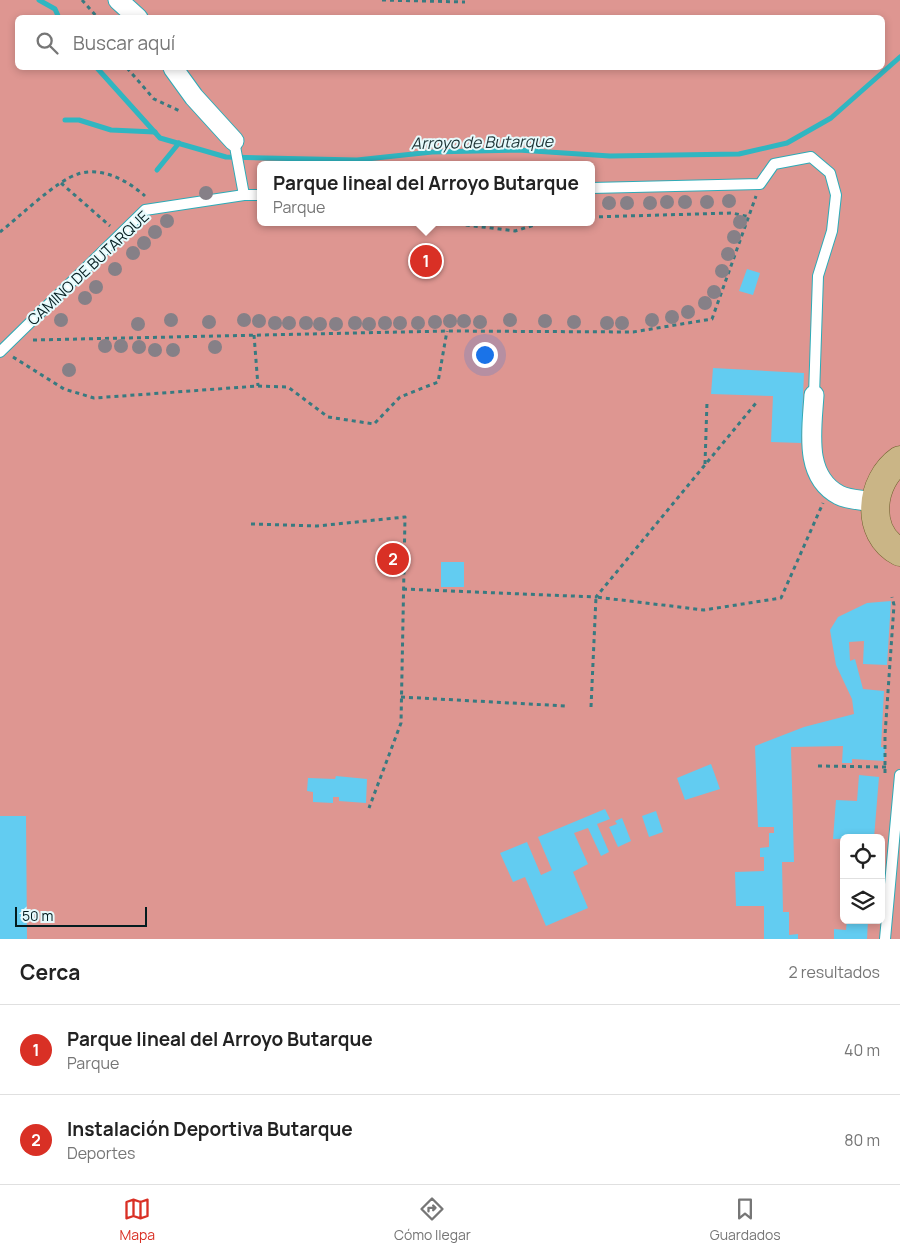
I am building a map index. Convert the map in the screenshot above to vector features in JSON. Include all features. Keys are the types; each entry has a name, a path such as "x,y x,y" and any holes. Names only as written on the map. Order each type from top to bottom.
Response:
{"main road":[{"path":"899,556 886,541 878,524 874,502 880,484 890,468 900,460"}],"street":[{"path":"118,0 135,15"},
{"path":"175,70 234,141"},
{"path":"814,395 811,453 820,477 840,495 874,502"}],"lane":[{"path":"234,141 238,171 244,194"},
{"path":"595,188 760,184 774,164 811,157 830,173 836,195 832,231 818,276 814,395"},
{"name":"CAMINO DE BUTARQUE","path":"1,351 146,210 244,194 257,195"},
{"path":"885,939 900,775"}],"path":[{"path":"82,0 95,15"},
{"path":"382,0 465,2"},
{"path":"129,70 154,99 162,105 194,118 207,110"},
{"path":"0,232 61,183 78,174 99,172 129,182 159,208"},
{"path":"61,183 120,234"},
{"path":"12,340 447,331 633,332 712,319 750,217 760,184"},
{"path":"595,217 732,213 750,217"},
{"path":"474,226 515,231 531,226"},
{"path":"1,351 64,389 94,398 258,386 288,387 328,416 374,424 400,397 438,382 447,331"},
{"path":"254,336 258,386"},
{"path":"705,465 707,402"},
{"path":"591,707 596,597 756,403"},
{"path":"403,589 596,597 704,610 781,598 830,487"},
{"path":"251,524 317,526 405,517 401,723 369,808"},
{"path":"885,776 885,735 894,605 892,597"},
{"path":"401,697 566,706"},
{"path":"818,766 886,767"}],"shaded area":[{"path":"0,0 900,0 900,939 0,939"}],"building":[{"path":"747,269 760,273 753,295 739,291"},
{"path":"713,368 804,373 801,443 771,442 773,396 711,394"},
{"path":"441,562 464,562 464,587 441,587"},
{"path":"891,601 887,665 863,664 864,641 849,642 850,661 855,659 863,689 884,691 881,747 885,747 884,761 852,759 852,763 842,763 843,746 791,747 794,862 782,862 783,912 789,912 789,935 798,934 798,939 764,939 764,906 736,906 735,872 764,871 764,857 760,857 760,848 769,847 769,833 774,833 774,827 758,827 755,746 804,727 854,714 852,699 836,665 830,630 838,617 867,603"},
{"path":"711,764 720,789 685,800 677,778"},
{"path":"859,775 879,777 874,834 840,834 840,839 833,839 836,800 857,801"},
{"path":"336,776 367,779 366,803 339,801 339,797 333,797 333,803 313,802 313,792 307,791 308,778 335,779"},
{"path":"605,809 610,819 597,824 609,852 601,856 588,828 574,833 588,864 573,872 588,908 546,926 525,877 513,882 500,853 527,842 541,875 552,870 538,837"},
{"path":"656,811 663,832 649,837 642,816"},
{"path":"0,816 26,816 27,939 0,939"},
{"path":"622,818 631,841 618,847 609,827 617,824 615,821"},
{"path":"847,924 868,924 867,939 834,939 834,929 846,930"}],"waterway":[{"name":"Arroyo de Butarque","path":"39,0 55,9 58,15"},
{"name":"Arroyo de Butarque","path":"99,70 160,138 226,157 357,160 432,152 518,150 610,156 739,154 787,143 831,118 900,57"},
{"path":"65,120 79,120 111,130 155,132"},
{"path":"157,170 179,143"}],"place":[{"name":"Parque lineal del Arroyo Butarque","path":"426,261"},
{"name":"Instalación Deportiva Butarque","path":"393,559"}]}
